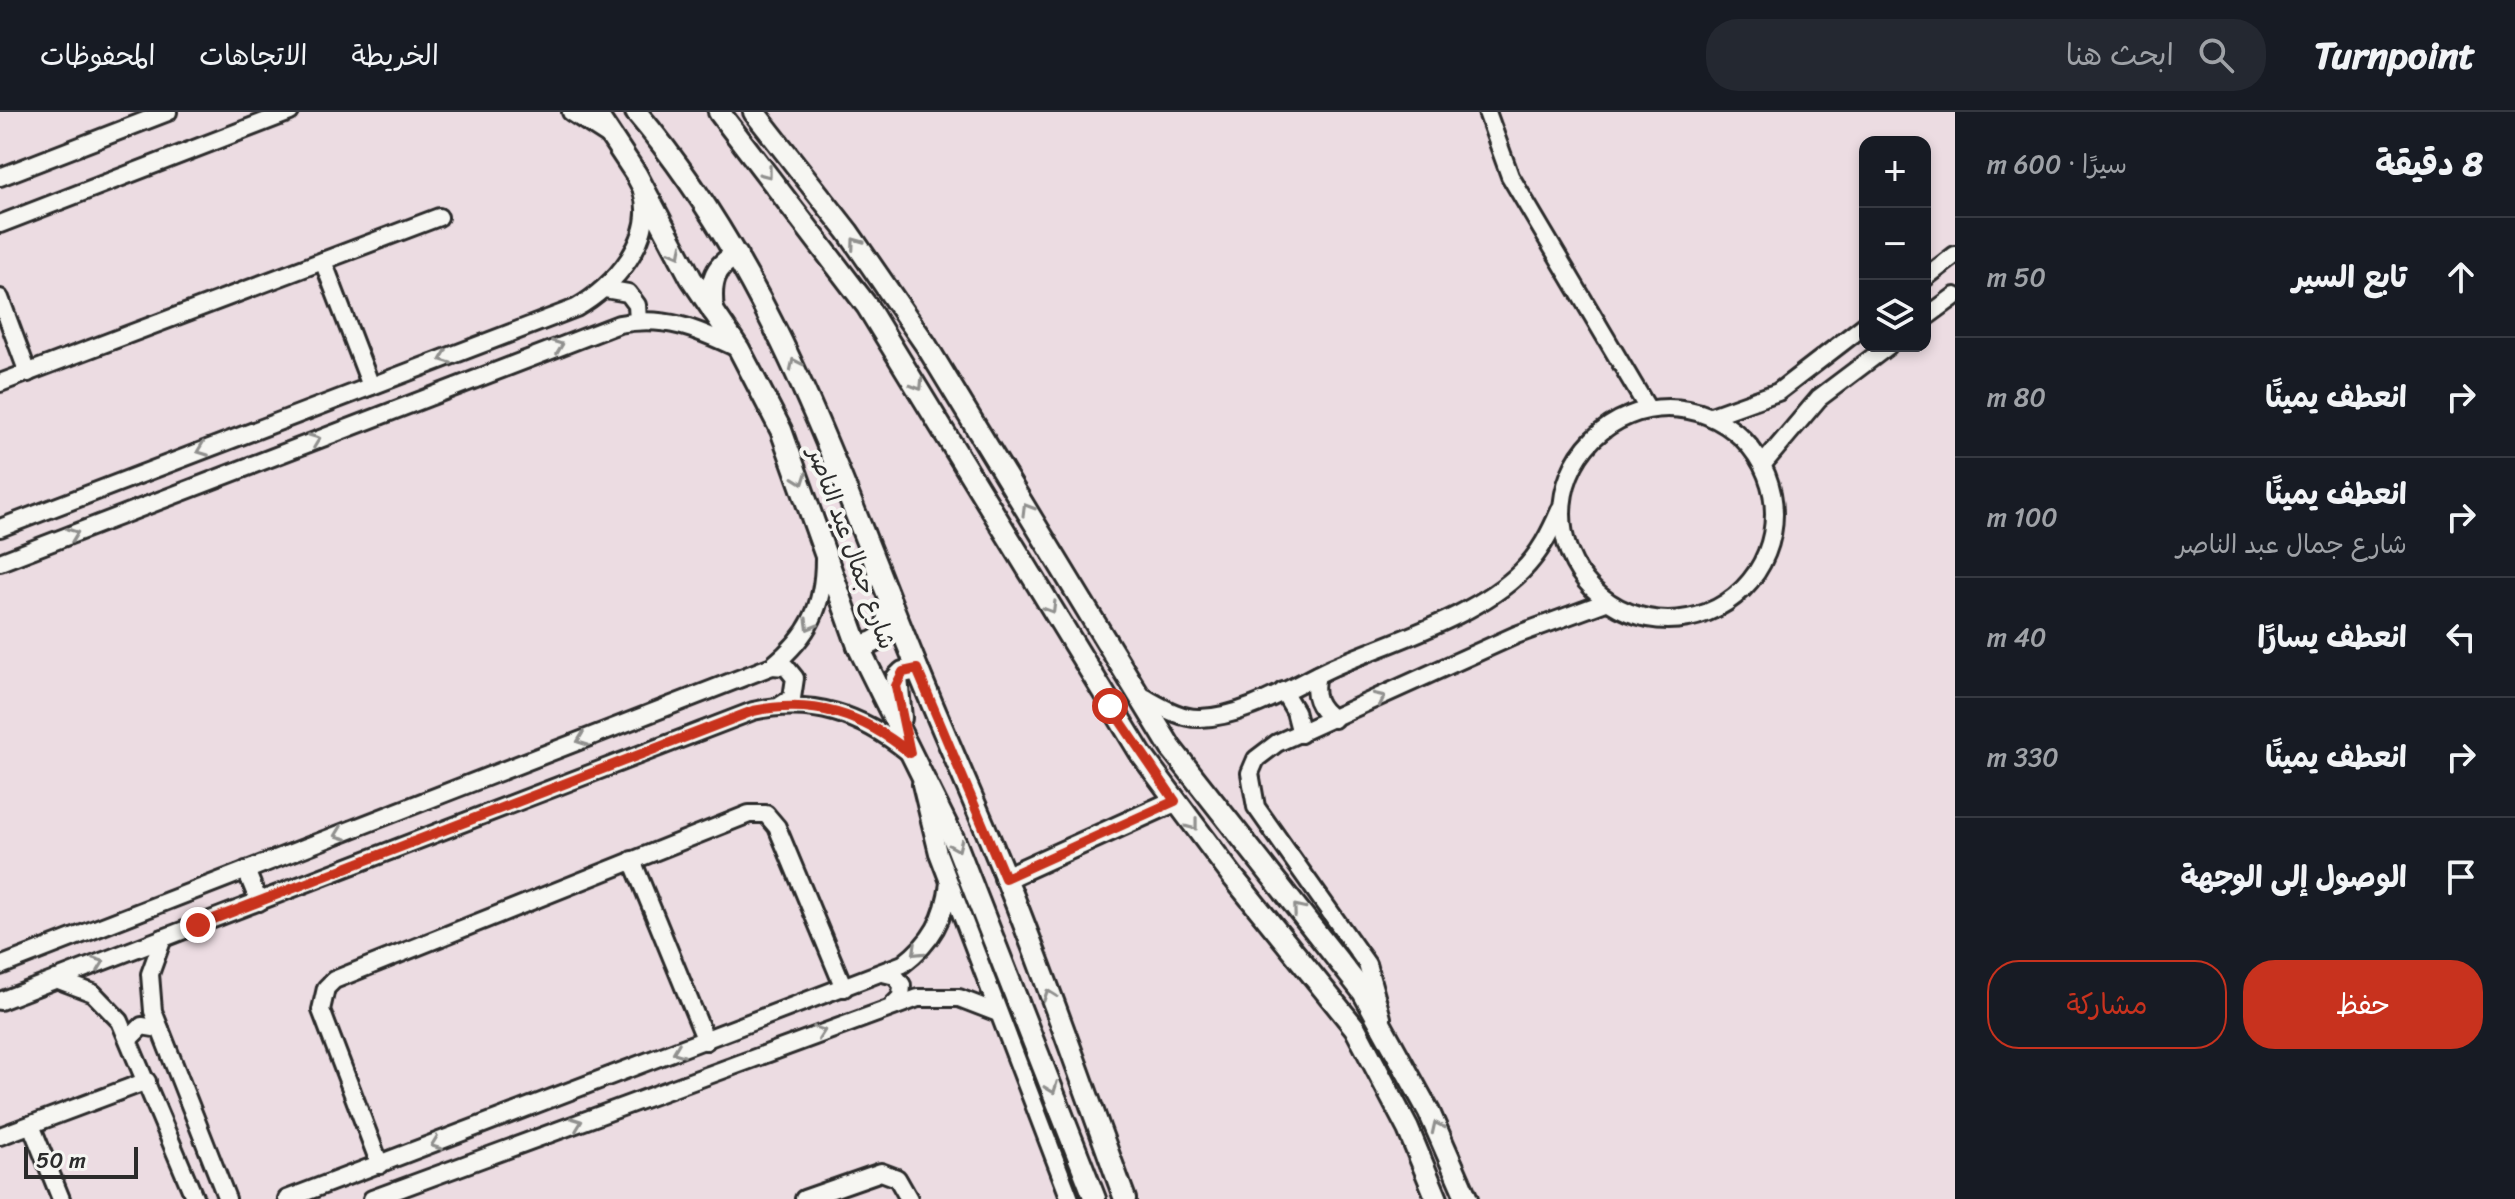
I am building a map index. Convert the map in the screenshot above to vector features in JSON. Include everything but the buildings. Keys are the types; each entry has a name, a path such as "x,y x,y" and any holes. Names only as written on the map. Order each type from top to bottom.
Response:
{"main road":[{"name":"شارع جمال عبد الناصر","path":"595,112 618,143 714,314 739,349 781,430 858,646 902,731 974,886 1095,1199"},
{"name":"شارع جمال عبد الناصر","path":"636,112 691,184 737,255 807,390 917,669 1005,878 1125,1199"},
{"path":"719,112 867,306 946,431 1110,706 1175,801 1355,1028 1408,1129 1437,1199"},
{"path":"754,112 890,290 984,439 1135,692 1191,775 1329,945 1383,1023 1429,1112 1467,1199"},
{"path":"714,314 711,292 715,273 737,255"},
{"path":"867,306 890,290"},
{"path":"858,646 876,643 888,629 887,591"},
{"path":"902,731 897,678 903,672 917,669"},
{"path":"1005,878 1175,801"}],"street":[{"path":"0,177 168,112"},
{"path":"0,224 290,112"},
{"path":"571,112 618,143"},
{"path":"1487,112 1510,176 1648,409"},
{"path":"0,528 576,308 605,289 627,263 642,222 644,196 636,174"},
{"path":"0,383 439,217"},
{"path":"1931,273 1955,255"},
{"path":"323,261 364,388 367,420"},
{"path":"605,289 628,293 637,305 638,321"},
{"path":"1931,314 1955,296"},
{"path":"0,298 28,373"},
{"path":"0,562 597,331 638,321 677,322 739,349"},
{"path":"1711,416 1778,392 1859,330"},
{"path":"1763,464 1819,398 1880,352"},
{"path":"1135,692 1179,714 1199,719 1233,711 1484,601 1521,572 1546,542 1561,508 1566,479 1580,452 1601,430 1626,415 1648,409 1691,409 1711,416 1741,436 1763,464 1774,494 1775,526 1767,556 1750,583 1726,603 1697,617 1666,621 1635,616 1606,602 1581,576 1565,544 1561,508"},
{"path":"0,966 772,666 806,633 817,612 824,589 824,550"},
{"path":"1383,1023 1367,964 1256,807 1250,773 1256,759 1277,743 1516,635 1606,602"},
{"path":"0,1001 726,721 781,705 792,698 795,678 786,667 772,666"},
{"path":"1317,675 1314,685 1319,706 1334,719"},
{"path":"1283,691 1295,711 1301,734"},
{"path":"781,705 835,711 860,720 883,731 914,758 929,822 949,883 1070,1199"},
{"path":"380,1165 324,1021 321,1010 326,988 344,974 749,814 766,814 777,827 844,988"},
{"path":"632,860 706,1041"},
{"path":"246,870 259,902"},
{"path":"287,1199 903,964 931,937 941,920 949,883"},
{"path":"163,938 150,974 149,993 160,1029 230,1198"},
{"path":"883,973 895,976 902,985 901,997 893,1005"},
{"path":"56,979 93,993 108,1006 129,1039 195,1199"},
{"path":"383,1197 893,1005 939,996 969,1001 998,1013"},
{"path":"129,1039 142,1026 160,1029"},
{"path":"0,1136 147,1081"},
{"path":"513,1114 525,1143"},
{"path":"31,1125 61,1199"},
{"path":"804,1199 881,1172 897,1178 909,1199"}],"route":[{"path":"198,925 753,711 781,705 835,711 883,731 910,753 902,731 896,686 897,678 911,669 917,669 1005,878 1175,801 1110,706"}]}
